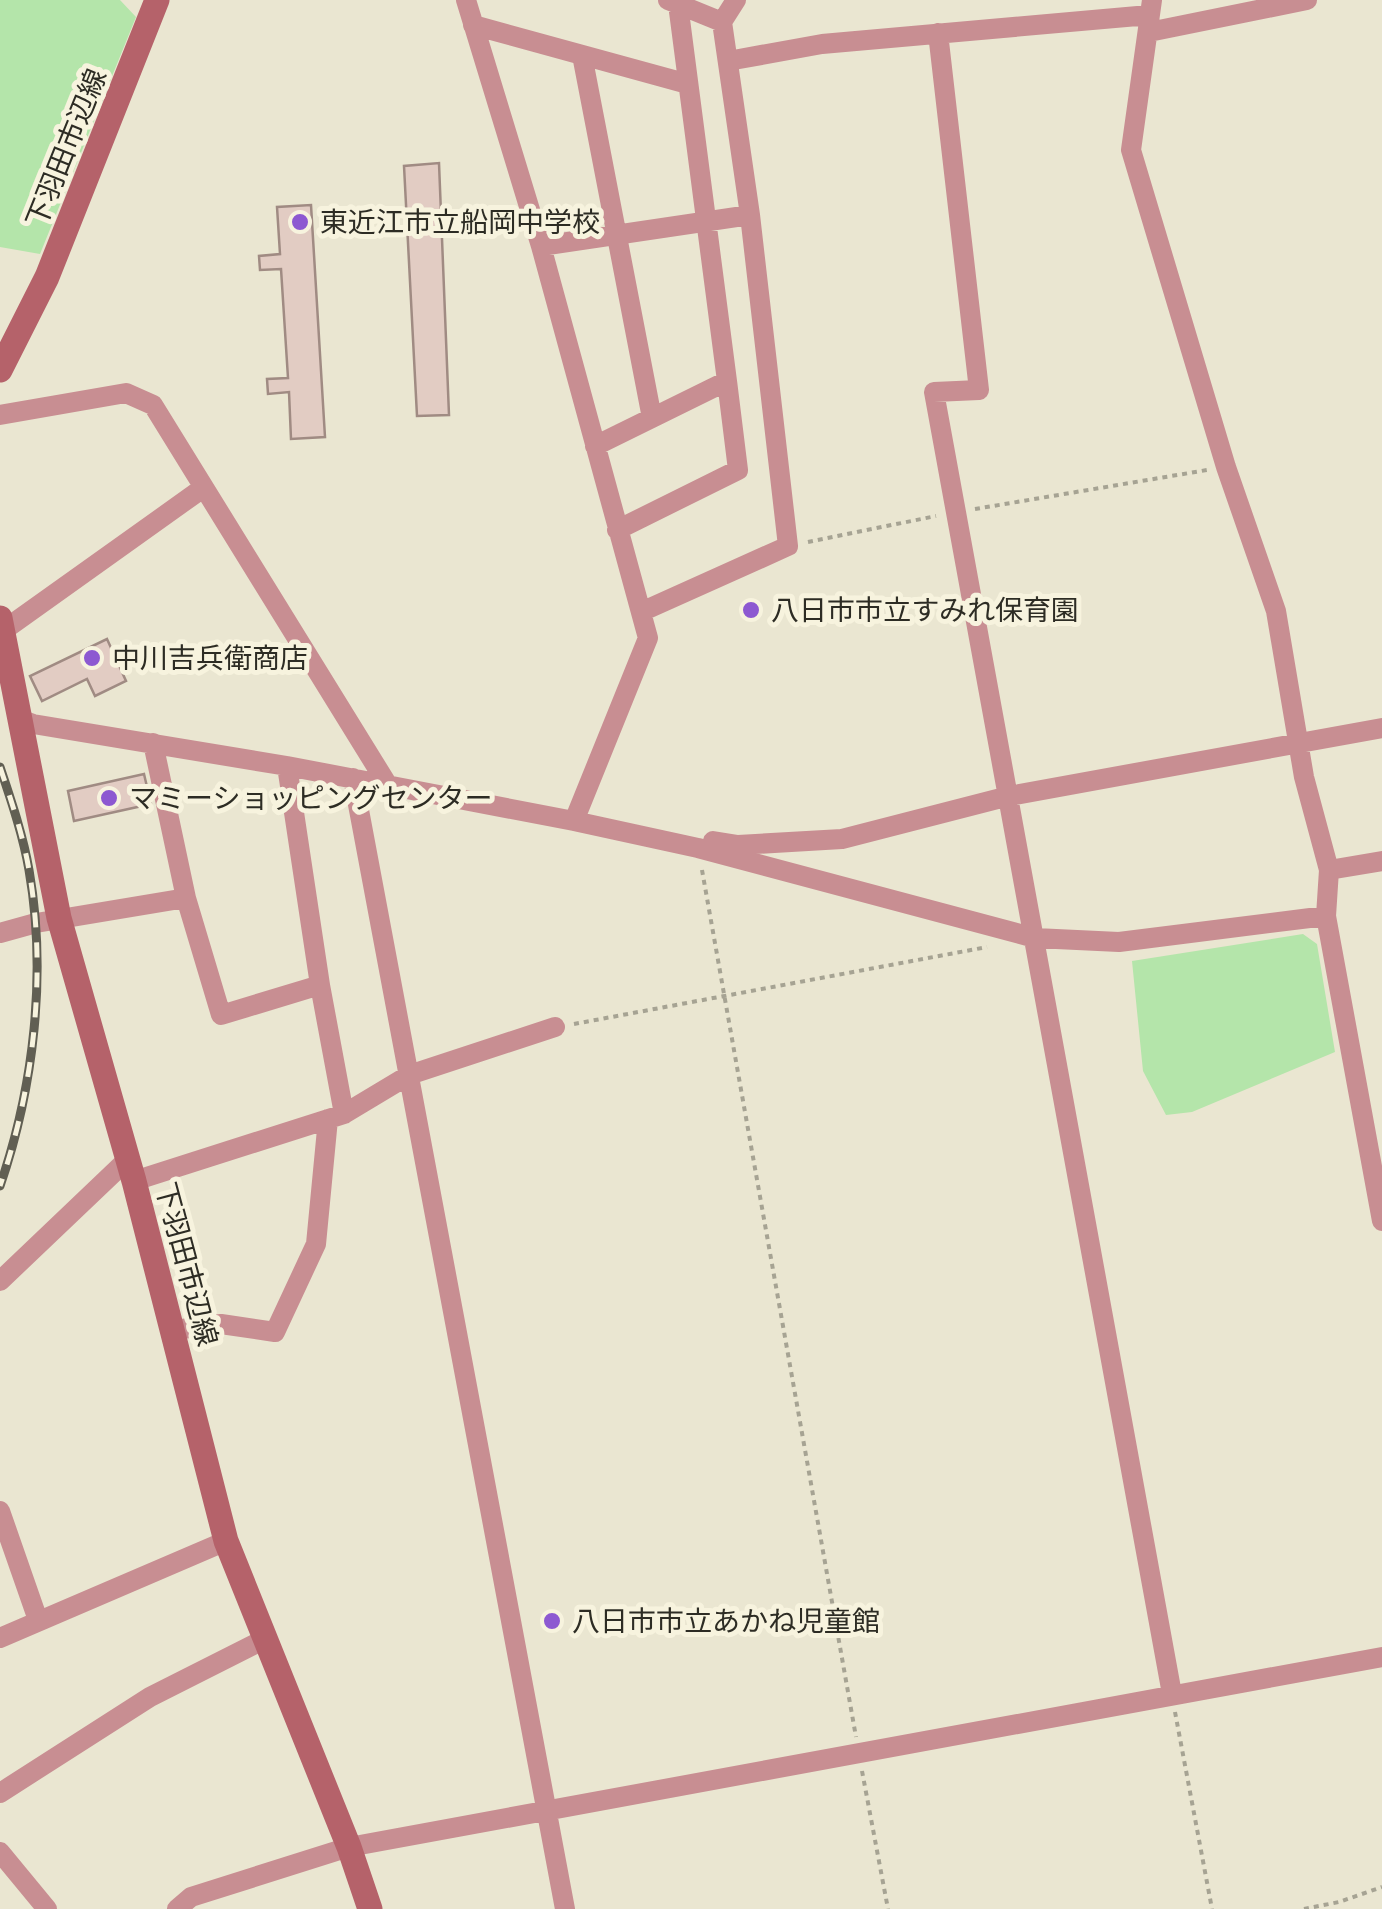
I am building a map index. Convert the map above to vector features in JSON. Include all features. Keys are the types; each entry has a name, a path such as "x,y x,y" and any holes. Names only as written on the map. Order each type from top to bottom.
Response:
{"main road":[{"name":"下羽田市辺線","path":"0,370 47,277 156,0"},
{"name":"下羽田市辺線","path":"2,624 59,918 174,1330 226,1542 349,1846 370,1909"}],"street":[{"path":"466,0 541,246 648,638 574,822"},
{"path":"640,612 788,546 750,215 722,22 736,0"},
{"path":"728,62 822,44 1307,0"},
{"path":"672,2 722,22"},
{"path":"617,530 738,470 688,84 672,2"},
{"path":"1150,16 1131,150 1226,467 1276,611 1298,744 1329,870 1326,916 1382,1221"},
{"path":"473,25 688,84"},
{"path":"938,33 979,390 934,392 1172,1694"},
{"path":"582,55 652,418"},
{"path":"541,246 750,215"},
{"path":"595,446 727,381"},
{"path":"0,415 126,393 153,404 389,787"},
{"path":"2,624 202,488"},
{"path":"19,719 353,778 698,848 1035,938 1120,942 1326,916"},
{"path":"698,848 710,841 738,844 842,839 1009,796 1382,728"},
{"path":"152,743 186,898 221,1015 320,985"},
{"path":"174,1330 220,1324 275,1332 316,1244 336,1116 287,766"},
{"path":"353,778 565,1909"},
{"path":"1329,870 1382,861"},
{"path":"0,933 59,918 186,898"},
{"path":"0,1281 131,1170 336,1116 409,1075 554,1027"},
{"path":"0,1512 38,1620"},
{"path":"0,1638 226,1542"},
{"path":"0,1793 150,1697 266,1638"},
{"path":"178,1909 191,1897 349,1846 859,1756 1382,1657"},
{"path":"0,1852 47,1909"}],"path":[{"path":"788,546 956,512 1226,467"},
{"path":"698,848 888,1909"},
{"path":"554,1027 996,945"},
{"path":"1172,1694 1212,1909"},
{"path":"1304,1909 1382,1887"}],"green space":[{"path":"0,0 120,0 136,17 40,254 0,247"},
{"path":"1303,934 1317,944 1335,1052 1192,1112 1166,1115 1143,1071 1132,961"}],"building":[{"path":"439,163 449,415 417,416 404,166"},
{"path":"311,205 325,437 291,439 289,392 268,394 267,379 288,378 281,269 260,270 259,256 280,254 277,207"},
{"name":"中川吉兵衛商店","path":"107,639 126,681 95,696 87,679 42,701 30,676"},
{"name":"マミーショッピングセンター","path":"144,774 151,804 74,821 68,791"}],"railway":[{"path":"0,767 26,857 37,949 29,1070 0,1186"}],"place":[{"name":"東近江市立船岡中学校","path":"300,222"},
{"name":"八日市市立すみれ保育園","path":"751,610"},
{"name":"中川吉兵衛商店","path":"92,658"},
{"name":"マミーショッピングセンター","path":"109,798"},
{"name":"八日市市立あかね児童館","path":"552,1621"}]}
